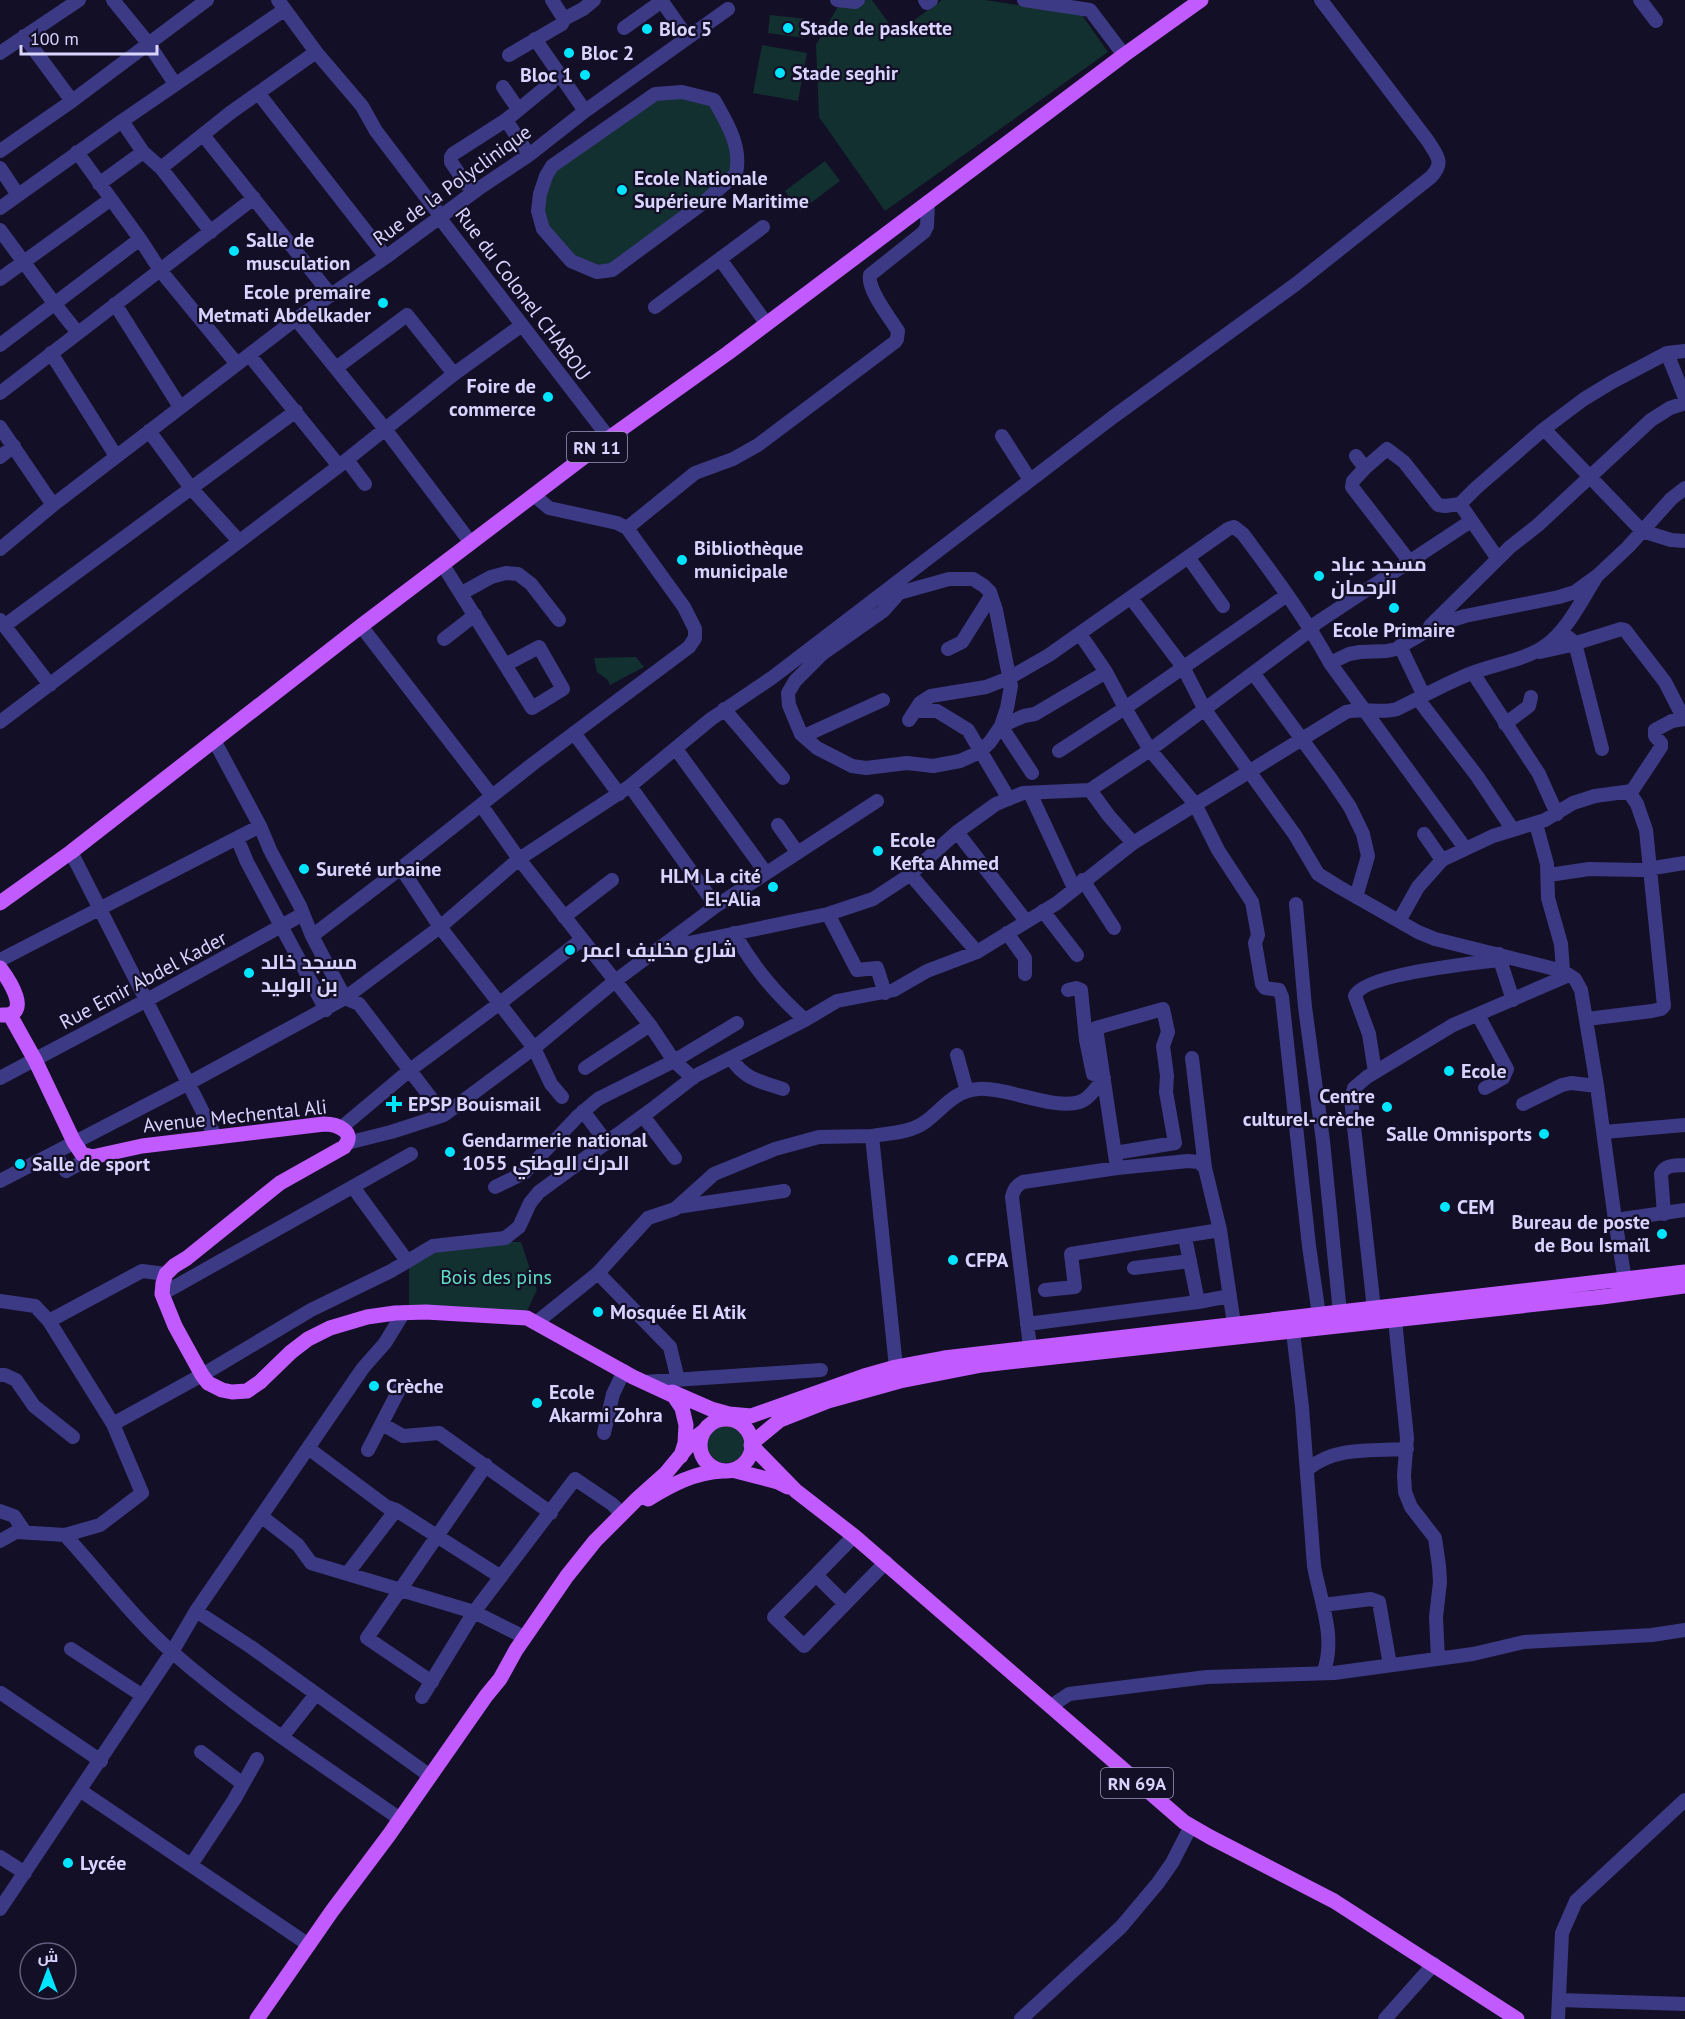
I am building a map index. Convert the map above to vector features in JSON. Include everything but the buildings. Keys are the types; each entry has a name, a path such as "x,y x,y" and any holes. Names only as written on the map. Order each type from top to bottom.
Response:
{"main road":[{"name":"RN 11","path":"0,903 71,852 361,626 609,438 728,353 1124,55 1201,0"},
{"path":"0,968 16,996 17,1008 5,1015 35,1060 74,1142 82,1154 92,1157"},
{"name":"Avenue Mechental Ali","path":"92,1157 142,1146 324,1124 336,1124 342,1127 348,1136 347,1143"},
{"path":"347,1143 338,1151 265,1194 166,1274 162,1294 176,1326 208,1383 222,1390 247,1391 260,1382 300,1344 316,1335 376,1315 404,1312 522,1317 537,1322 624,1371 669,1392 682,1408 686,1425 685,1443 681,1456"},
{"path":"257,2019 500,1679 509,1660 567,1576 596,1541 666,1473 714,1421 751,1416 846,1381 896,1367 944,1358 1685,1272"},
{"path":"752,1444 776,1423 804,1410 869,1388 933,1373 982,1365 1293,1332 1685,1286"},
{"path":"623,1513 674,1484 708,1472 728,1470 744,1463 752,1444 750,1436 742,1425 676,1393 651,1385"},
{"path":"711,1409 729,1414 751,1416"},
{"path":"686,1425 699,1438 704,1460 710,1465 728,1470"},
{"name":"RN 69A","path":"752,1444 796,1491 886,1562 1148,1792 1191,1826 1334,1901 1517,2019"},
{"name":"RN 69A","path":"728,1470 778,1482 796,1491"}],"street":[{"path":"0,53 79,0"},
{"path":"113,0 148,43 175,84"},
{"path":"0,151 72,101 207,0"},
{"path":"552,0 564,19"},
{"path":"509,55 562,24 564,19 594,0"},
{"path":"837,0 855,2 858,0"},
{"path":"925,0 927,3 931,0"},
{"path":"1024,0 1091,5 1124,55"},
{"path":"0,1181 345,999 440,927 519,859 625,790 724,709 870,612 883,611 899,593 950,579 973,579 984,586 991,596 996,610 1011,686 1001,726 980,752 960,761 933,766 907,763 866,768 852,766 817,748 804,736 794,720 788,693 795,681 822,654 870,612 1030,480 1296,284 1437,170 1439,158 1428,141 1321,0"},
{"path":"1640,0 1656,21"},
{"path":"624,28 662,1 687,37"},
{"path":"0,208 175,84 281,5"},
{"name":"Rue du Colonel CHABOU","path":"281,5 316,52 362,106 375,131 609,438"},
{"name":"Rue de la Polyclinique","path":"0,549 116,456 296,319 530,155 585,111 728,9"},
{"path":"24,36 72,101"},
{"path":"535,39 585,111"},
{"path":"161,168 230,113 316,52"},
{"path":"466,184 451,162 453,153 506,120 551,83"},
{"path":"503,87 518,110"},
{"path":"682,92 714,100 729,126 738,152 736,174 703,203 612,270 597,272 571,261 543,228 538,211 540,194 552,166 655,94 682,92"},
{"path":"259,94 386,257"},
{"path":"506,120 530,155"},
{"path":"122,121 143,152 161,168 211,232"},
{"path":"203,135 330,294"},
{"path":"76,152 160,270 237,364"},
{"path":"99,184 143,152"},
{"path":"0,168 18,195"},
{"path":"0,393 254,198"},
{"path":"0,279 111,199"},
{"path":"627,528 695,473 739,456 758,445 895,342 898,331 871,287 869,278 924,232 927,226 928,202"},
{"path":"655,306 763,227"},
{"path":"0,230 78,333"},
{"path":"0,345 140,239"},
{"path":"720,259 766,323"},
{"path":"115,304 180,407"},
{"path":"336,368 407,315 454,374"},
{"path":"296,319 385,429 471,543"},
{"path":"0,722 343,463 454,374 522,325"},
{"path":"1410,562 1352,487 1353,481 1387,449 1404,462 1438,505 1460,504 1544,429 1612,382 1667,353 1685,351"},
{"path":"51,353 116,456"},
{"path":"1667,353 1685,398"},
{"path":"250,356 296,411 365,484"},
{"path":"1424,632 1498,559 1651,420 1670,408 1685,403"},
{"path":"50,685 2,623 296,411"},
{"path":"0,427 53,505"},
{"path":"1544,429 1642,531 1671,540 1685,540"},
{"path":"149,431 191,488 239,542"},
{"path":"1002,436 1030,480"},
{"path":"0,457 14,446"},
{"path":"1356,456 1365,468"},
{"path":"1330,663 1360,652 1387,651 1439,624 1465,616 1575,592 1597,576 1671,499 1685,488"},
{"path":"312,936 689,647 695,638 695,629 684,607 627,528 617,523 549,508 535,496"},
{"path":"1460,504 1498,559"},
{"path":"660,949 828,914 873,899 910,874 957,832 996,804 1030,793 1090,790 1150,750 1254,674 1312,629 1315,624 1471,521"},
{"path":"1009,799 968,730 937,711 912,716 920,703 931,696 986,687 1009,678 1049,655 1234,527 1243,534 1312,629 1330,663 1370,713 1466,848"},
{"path":"1188,557 1222,606"},
{"path":"443,565 531,708 563,688 539,647 506,665"},
{"path":"462,593 491,577 506,573 518,574 531,584 559,620"},
{"path":"1525,656 1544,646 1560,631 1597,576"},
{"path":"1059,751 1287,595"},
{"path":"948,649 962,642 991,596"},
{"path":"1131,598 1183,667 1205,710 1295,835 1318,874 1399,921 1436,939 1566,973 1575,979 1581,990 1587,1019 1625,1280"},
{"path":"444,639 475,615"},
{"path":"361,626 487,800 519,859 650,1025 674,1060 693,1078"},
{"path":"113,1424 202,1375 311,1310 435,1245 505,1238 519,1227 530,1203 539,1192 693,1078 846,998 883,986 894,990 927,971 977,952 1057,903 1132,843 1346,712 1370,713 1397,709 1473,673 1525,656 1575,644 1621,629 1625,630 1665,682 1684,719 1672,721 1655,730 1655,736 1661,747 1635,788 1629,792 1589,798 1573,803 1536,824 1466,848 1442,860 1418,887 1399,921"},
{"path":"1560,631 1575,644 1602,749"},
{"path":"1080,634 1106,672 1150,750 1195,804 1218,850 1252,902 1258,934 1256,943 1262,984 1265,988 1279,990 1282,997 1309,1246 1319,1315"},
{"path":"1400,646 1421,698 1513,830"},
{"path":"1001,726 1035,714 1106,672"},
{"path":"1473,673 1539,774 1557,813"},
{"path":"1254,674 1331,778 1350,807 1363,834 1368,856 1356,897"},
{"path":"1505,724 1529,706 1531,697"},
{"path":"804,736 883,700"},
{"path":"724,709 783,778"},
{"path":"1001,726 1032,773"},
{"path":"574,733 625,790 716,906"},
{"path":"215,742 260,826 312,936 345,999 359,1004 444,1115"},
{"path":"676,749 766,873"},
{"path":"1090,790 1132,843"},
{"path":"1587,1019 1652,1011 1664,1006 1646,830 1637,804 1629,792"},
{"path":"1030,793 1079,884 1114,928"},
{"path":"347,1143 392,1132 444,1115 534,1048 615,981 716,906 877,801"},
{"path":"1536,824 1549,875 1548,898 1561,944 1566,973"},
{"path":"778,825 797,852"},
{"path":"0,960 260,826"},
{"path":"957,832 1026,921"},
{"path":"1424,834 1442,860"},
{"path":"237,838 247,862 326,1010"},
{"path":"71,852 215,1136"},
{"path":"1549,875 1589,869 1641,870 1685,863"},
{"path":"401,868 440,927 534,1048 551,1084 562,1097"},
{"path":"910,874 977,952"},
{"path":"564,917 612,880"},
{"path":"1296,904 1306,1017 1323,1141 1340,1313"},
{"path":"1043,911 1077,955"},
{"name":"Rue Emir Abdel Kader","path":"0,1078 303,914"},
{"path":"828,914 857,970 877,968 883,986"},
{"path":"734,933 777,995 805,1020"},
{"path":"1007,933 1025,958 1025,974"},
{"path":"342,1127 410,1070 581,940"},
{"path":"1500,957 1513,1000"},
{"path":"1375,1072 1369,1034 1355,996 1358,990 1378,981 1430,968 1500,957"},
{"path":"1374,1309 1351,1099 1354,1088 1375,1072 1453,1025 1513,1000 1566,973"},
{"path":"1068,990 1076,988 1080,990 1093,1074 1104,1078"},
{"path":"1115,1153 1176,1143 1166,1092 1167,1076 1163,1046 1168,1032 1163,1009 1096,1028 1117,1168"},
{"path":"1478,1015 1507,1069 1503,1078 1485,1088"},
{"path":"495,1187 524,1173 583,1111 598,1100 674,1060 737,1023"},
{"path":"585,1068 650,1025"},
{"path":"957,1055 967,1091"},
{"path":"731,1058 738,1070 747,1076 783,1089"},
{"path":"1192,1058 1205,1168 1220,1230 1234,1324"},
{"path":"677,1207 714,1174 775,1149 819,1137 872,1136 917,1127 926,1122 955,1095 967,1091 991,1089 1022,1097 1069,1103 1082,1101 1104,1078"},
{"path":"1523,1104 1562,1084 1597,1086"},
{"path":"583,1111 607,1143"},
{"path":"643,1116 675,1158"},
{"path":"1604,1132 1685,1125"},
{"path":"872,1136 896,1367"},
{"path":"54,1153 66,1171 92,1157"},
{"path":"162,1294 411,1154"},
{"path":"1030,1347 1012,1197 1017,1185 1023,1182 1117,1168 1188,1161 1199,1162 1205,1168"},
{"path":"1664,1214 1660,1174 1668,1166 1685,1165"},
{"path":"353,1187 407,1261"},
{"path":"537,1322 598,1272 648,1218 677,1207 784,1191"},
{"path":"1615,1220 1685,1210"},
{"path":"508,1217 523,1216"},
{"path":"1045,1290 1075,1287 1071,1254 1220,1230"},
{"path":"1185,1237 1198,1302"},
{"path":"1134,1268 1190,1261"},
{"path":"49,1321 142,1271 166,1274"},
{"path":"598,1272 670,1347 678,1380"},
{"path":"1027,1324 1230,1296"},
{"path":"0,1301 35,1306 49,1321 113,1424 142,1493 100,1525 65,1535 16,1532 0,1541"},
{"path":"0,1910 101,1761 196,1611 363,1368 386,1343 404,1312"},
{"path":"1395,1320 1407,1438 1405,1492 1411,1507 1435,1538 1439,1566 1440,1582 1436,1617 1438,1659"},
{"path":"1293,1332 1308,1469 1314,1566 1323,1605 1329,1650 1323,1673"},
{"path":"651,1385 678,1380 821,1370"},
{"path":"604,1433 614,1394 624,1371"},
{"path":"0,1375 16,1380 34,1406 73,1437"},
{"path":"368,1449 400,1388"},
{"path":"382,1424 402,1436 439,1433 551,1513"},
{"path":"308,1448 387,1507 396,1510 501,1577"},
{"path":"1308,1469 1322,1458 1339,1452 1407,1449"},
{"path":"432,1682 367,1638 486,1465"},
{"path":"422,1697 474,1612 575,1479 623,1513"},
{"path":"347,1574 396,1510"},
{"path":"0,1511 14,1516 25,1533"},
{"path":"261,1516 298,1545 311,1563 474,1612 524,1639"},
{"path":"65,1535 147,1628 172,1652 243,1709 400,1819"},
{"path":"854,1536 774,1617 804,1646 886,1562"},
{"path":"816,1575 845,1604"},
{"path":"1323,1605 1371,1599 1379,1602 1390,1665"},
{"path":"196,1611 252,1647 430,1776"},
{"path":"1051,1706 1069,1694 1196,1678 1323,1673 1473,1654 1524,1642 1652,1635 1685,1630"},
{"path":"70,1649 143,1696"},
{"path":"1,1693 101,1761"},
{"path":"282,1737 316,1694"},
{"path":"201,1752 243,1784"},
{"path":"190,1865 234,1800 257,1759"},
{"path":"81,1791 309,1945"},
{"path":"1558,2019 1562,1933 1576,1901 1685,1800"},
{"path":"1021,2019 1121,1927 1172,1863 1191,1826"},
{"path":"0,1857 25,1873"},
{"path":"1385,2019 1434,1964"},
{"path":"1559,2000 1685,2004"}],"green space":[{"path":"872,0 896,33 942,0 985,0 1082,15 1108,52 885,211 819,117 816,45 841,1"},
{"name":"Stade de paskette","path":"770,15 808,19 805,38 768,33"},
{"name":"Stade seghir","path":"762,45 807,53 798,101 753,93"},
{"path":"655,94 711,99 729,126 736,174 612,270 571,261 543,229 546,176"},
{"path":"825,161 840,181 800,211 785,191"},
{"path":"636,657 644,667 610,685 608,680 597,672 594,658"},
{"name":"Bois des pins","path":"521,1242 537,1290 526,1313 409,1307 409,1266 438,1248"},
{"path":"726,1425 733,1426 739,1431 744,1437 744,1451 739,1457 733,1462 726,1463 719,1462 713,1457 708,1451 707,1444 708,1437 713,1431 719,1426"}],"place":[{"name":"Stade de paskette","path":"788,28"},
{"name":"Bloc 5","path":"647,29"},
{"name":"Bloc 2","path":"569,53"},
{"name":"Stade seghir","path":"780,73"},
{"name":"Bloc 1","path":"585,75"},
{"name":"Ecole Nationale Supérieure Maritime","path":"622,190"},
{"name":"Salle de musculation","path":"234,251"},
{"name":"Ecole premaire Metmati Abdelkader","path":"383,303"},
{"name":"Foire de commerce","path":"548,397"},
{"name":"Bibliothèque municipale","path":"682,560"},
{"name":"مسجد عباد الرحمان","path":"1319,576"},
{"name":"Ecole Primaire","path":"1394,608"},
{"name":"Ecole Kefta Ahmed","path":"878,851"},
{"name":"Sureté urbaine","path":"304,869"},
{"name":"HLM La cité El-Alia","path":"773,887"},
{"name":"شارع مخليف اعمر","path":"570,950"},
{"name":"مسجد خالد بن الوليد","path":"249,973"},
{"name":"Ecole","path":"1449,1071"},
{"name":"EPSP Bouismail","path":"394,1104"},
{"name":"Centre culturel- crèche","path":"1387,1107"},
{"name":"Salle Omnisports","path":"1544,1134"},
{"name":"Gendarmerie national 1055 الدرك الوطني","path":"450,1152"},
{"name":"Salle de sport","path":"20,1164"},
{"name":"CEM","path":"1445,1207"},
{"name":"Bureau de poste de Bou Ismaïl","path":"1662,1234"},
{"name":"CFPA","path":"953,1260"},
{"name":"Mosquée El Atik","path":"598,1312"},
{"name":"Crèche","path":"374,1386"},
{"name":"Ecole Akarmi Zohra","path":"537,1403"},
{"name":"Lycée","path":"68,1863"}]}
